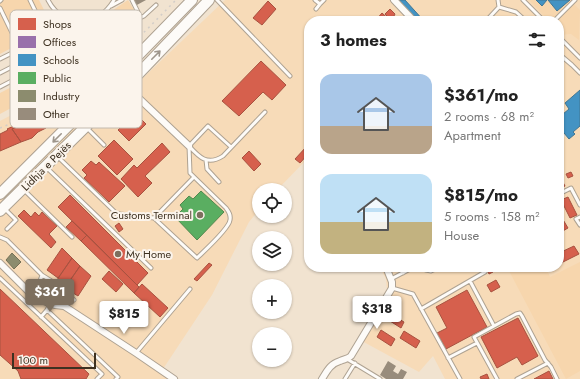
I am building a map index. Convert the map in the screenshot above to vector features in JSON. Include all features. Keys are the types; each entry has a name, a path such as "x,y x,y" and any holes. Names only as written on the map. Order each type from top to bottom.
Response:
{"highway":[{"name":"Lidhja e Pejës","path":"142,51 192,0"},
{"name":"Lidhja e Pejës","path":"142,70 209,0"},
{"name":"Lidhja e Pejës","path":"0,194 66,128"},
{"name":"Lidhja e Pejës","path":"2,209 84,128"}],"street":[{"path":"394,0 409,16"},
{"path":"142,103 189,146"},
{"path":"0,263 20,282 35,292 36,300 58,301 136,352 174,379"},
{"path":"322,379 331,365 350,358 353,354 392,288 393,285 388,272"},
{"path":"35,292 41,290 52,300"},
{"path":"41,300 44,298 44,294"}],"lane":[{"path":"30,0 35,10"},
{"path":"48,0 54,10"},
{"path":"110,7 114,0"},
{"path":"107,10 122,0"},
{"path":"132,0 137,10"},
{"path":"217,0 290,76"},
{"path":"316,0 320,4"},
{"path":"316,9 324,0"},
{"path":"498,0 499,7"},
{"path":"523,0 539,16"},
{"path":"559,16 576,0"},
{"path":"142,17 156,5"},
{"path":"491,16 499,7"},
{"path":"499,7 516,12 520,16"},
{"path":"0,8 10,29"},
{"path":"564,42 580,58"},
{"path":"0,59 10,54"},
{"path":"564,58 580,73"},
{"path":"0,73 10,68"},
{"path":"0,87 10,82"},
{"path":"189,146 201,158 206,160 219,159 232,148 265,112"},
{"path":"190,181 189,146 208,126 232,148"},
{"path":"91,128 104,145"},
{"path":"56,156 116,212 120,214 154,218 197,258 228,226 231,218 226,208 190,173"},
{"path":"206,160 207,170 219,182"},
{"path":"46,166 151,268"},
{"path":"154,218 194,177"},
{"path":"564,192 571,188 580,206"},
{"path":"23,189 72,237"},
{"path":"2,209 16,220 7,229"},
{"path":"580,217 576,218 580,225"},
{"path":"0,237 7,240 42,275 74,300"},
{"path":"421,309 485,272"},
{"path":"391,279 403,273"},
{"path":"35,292 42,275"},
{"path":"0,278 102,374 97,379"},
{"path":"470,281 494,326"},
{"path":"392,288 413,294 460,379"},
{"path":"136,352 190,289"},
{"path":"41,317 47,310 52,300"},
{"path":"47,310 118,377 116,379"},
{"path":"497,379 474,337 518,314 521,314 557,379"},
{"path":"448,358 477,343"},
{"path":"347,359 380,379"},
{"path":"345,379 355,363"},
{"path":"517,379 548,363"}],"shaded area":[{"path":"0,0 39,0 44,10 10,10 10,49 0,54"},
{"path":"128,0 134,10 112,10"},
{"path":"225,0 580,0 580,379 445,379 433,356 419,372 360,340 387,290 386,279 382,272 564,272 564,138 569,135 564,131 564,16 304,16 304,162 284,183 252,183 252,218 212,295 163,369 83,318 21,260 82,319 171,379 0,379 0,121 10,116 10,128 142,128 142,79"},
{"path":"529,0 536,0 542,6 548,0 557,11 570,0 574,0 557,16 544,16"},
{"path":"574,4 580,10 579,40 571,34 564,35 564,16 562,16"},
{"path":"10,88 10,109 0,114 0,93"},
{"path":"580,262 580,371 566,379 510,272 548,272 550,277 560,272 564,272 564,270"}],"building: Shops":[{"path":"268,1 276,9 262,25 253,18"},
{"path":"390,9 395,14 394,16 387,16 385,14"},
{"path":"261,61 286,85 272,100 263,92 239,116 222,101"},
{"path":"142,120 146,124 142,128"},
{"path":"14,128 12,129 21,142 0,151 0,134 8,130 7,129"},
{"path":"46,128 38,132 32,138 21,142 12,129"},
{"path":"120,128 142,128 129,141 118,130"},
{"path":"114,140 133,159 117,175 98,156"},
{"path":"162,143 170,152 145,176 152,183 138,197 121,179 134,165 137,168"},
{"path":"304,149 304,159 300,163 295,159"},
{"path":"249,151 261,164 254,171 242,158"},
{"path":"91,161 96,165 99,162 125,186 109,202 84,178 87,175 82,170"},
{"path":"571,172 573,176 568,178 566,174"},
{"name":"My Home","path":"70,195 148,273 137,285 58,207"},
{"path":"568,197 577,215 570,218 564,206 564,199"},
{"path":"24,210 31,217 35,212 39,216 42,212 57,226 49,234 56,242 51,248 18,216"},
{"path":"72,221 87,235 81,241 66,227"},
{"path":"564,221 568,228 564,230"},
{"path":"119,223 123,229 119,232 115,226"},
{"path":"87,235 139,287 134,293 81,241"},
{"path":"574,246 579,254 564,262 564,251"},
{"path":"62,248 72,258 58,278 47,270"},
{"path":"72,258 80,266 66,286 57,280"},
{"path":"209,263 212,265 197,281 194,279"},
{"path":"80,266 91,276 78,296 65,288"},
{"path":"109,271 123,284 116,292 102,279"},
{"path":"496,280 500,287 491,292 487,285"},
{"path":"142,284 168,308 160,317 134,293"},
{"path":"0,289 89,374 86,379 21,379 18,371 0,355"},
{"path":"467,290 487,327 446,349 437,333 447,328 436,307"},
{"path":"394,316 404,322 401,328 390,321"},
{"path":"518,318 538,356 522,365 517,357 497,368 481,337"},
{"path":"381,330 395,339 391,346 377,337"},
{"path":"404,331 420,341 416,348 400,338"},
{"path":"549,371 553,379 534,379"},
{"path":"487,374 489,379 481,379 480,377"}],"building: Schools":[{"path":"393,0 405,0 419,16 407,16"},
{"path":"536,0 547,0 542,6"},
{"path":"548,0 570,0 557,11"},
{"path":"580,90 580,126 573,132 575,134 569,139 564,133 564,113 569,109 565,103"}],"building: Public":[{"name":"Customs Terminal","path":"201,191 224,212 197,240 175,217 183,209 180,205 189,196 193,199"}],"building: Industry":[{"path":"12,253 21,262 14,269 6,260"}],"building: Other":[{"path":"132,0 146,0 135,6"},
{"path":"388,361 396,366 393,371 398,374 401,369 407,372 403,379 386,379 380,375"}],"railway":[{"path":"142,34 176,0"},
{"path":"0,128 10,124"}],"place":[{"name":"Customs Terminal","path":"200,215"},
{"name":"My Home","path":"118,254"}]}
